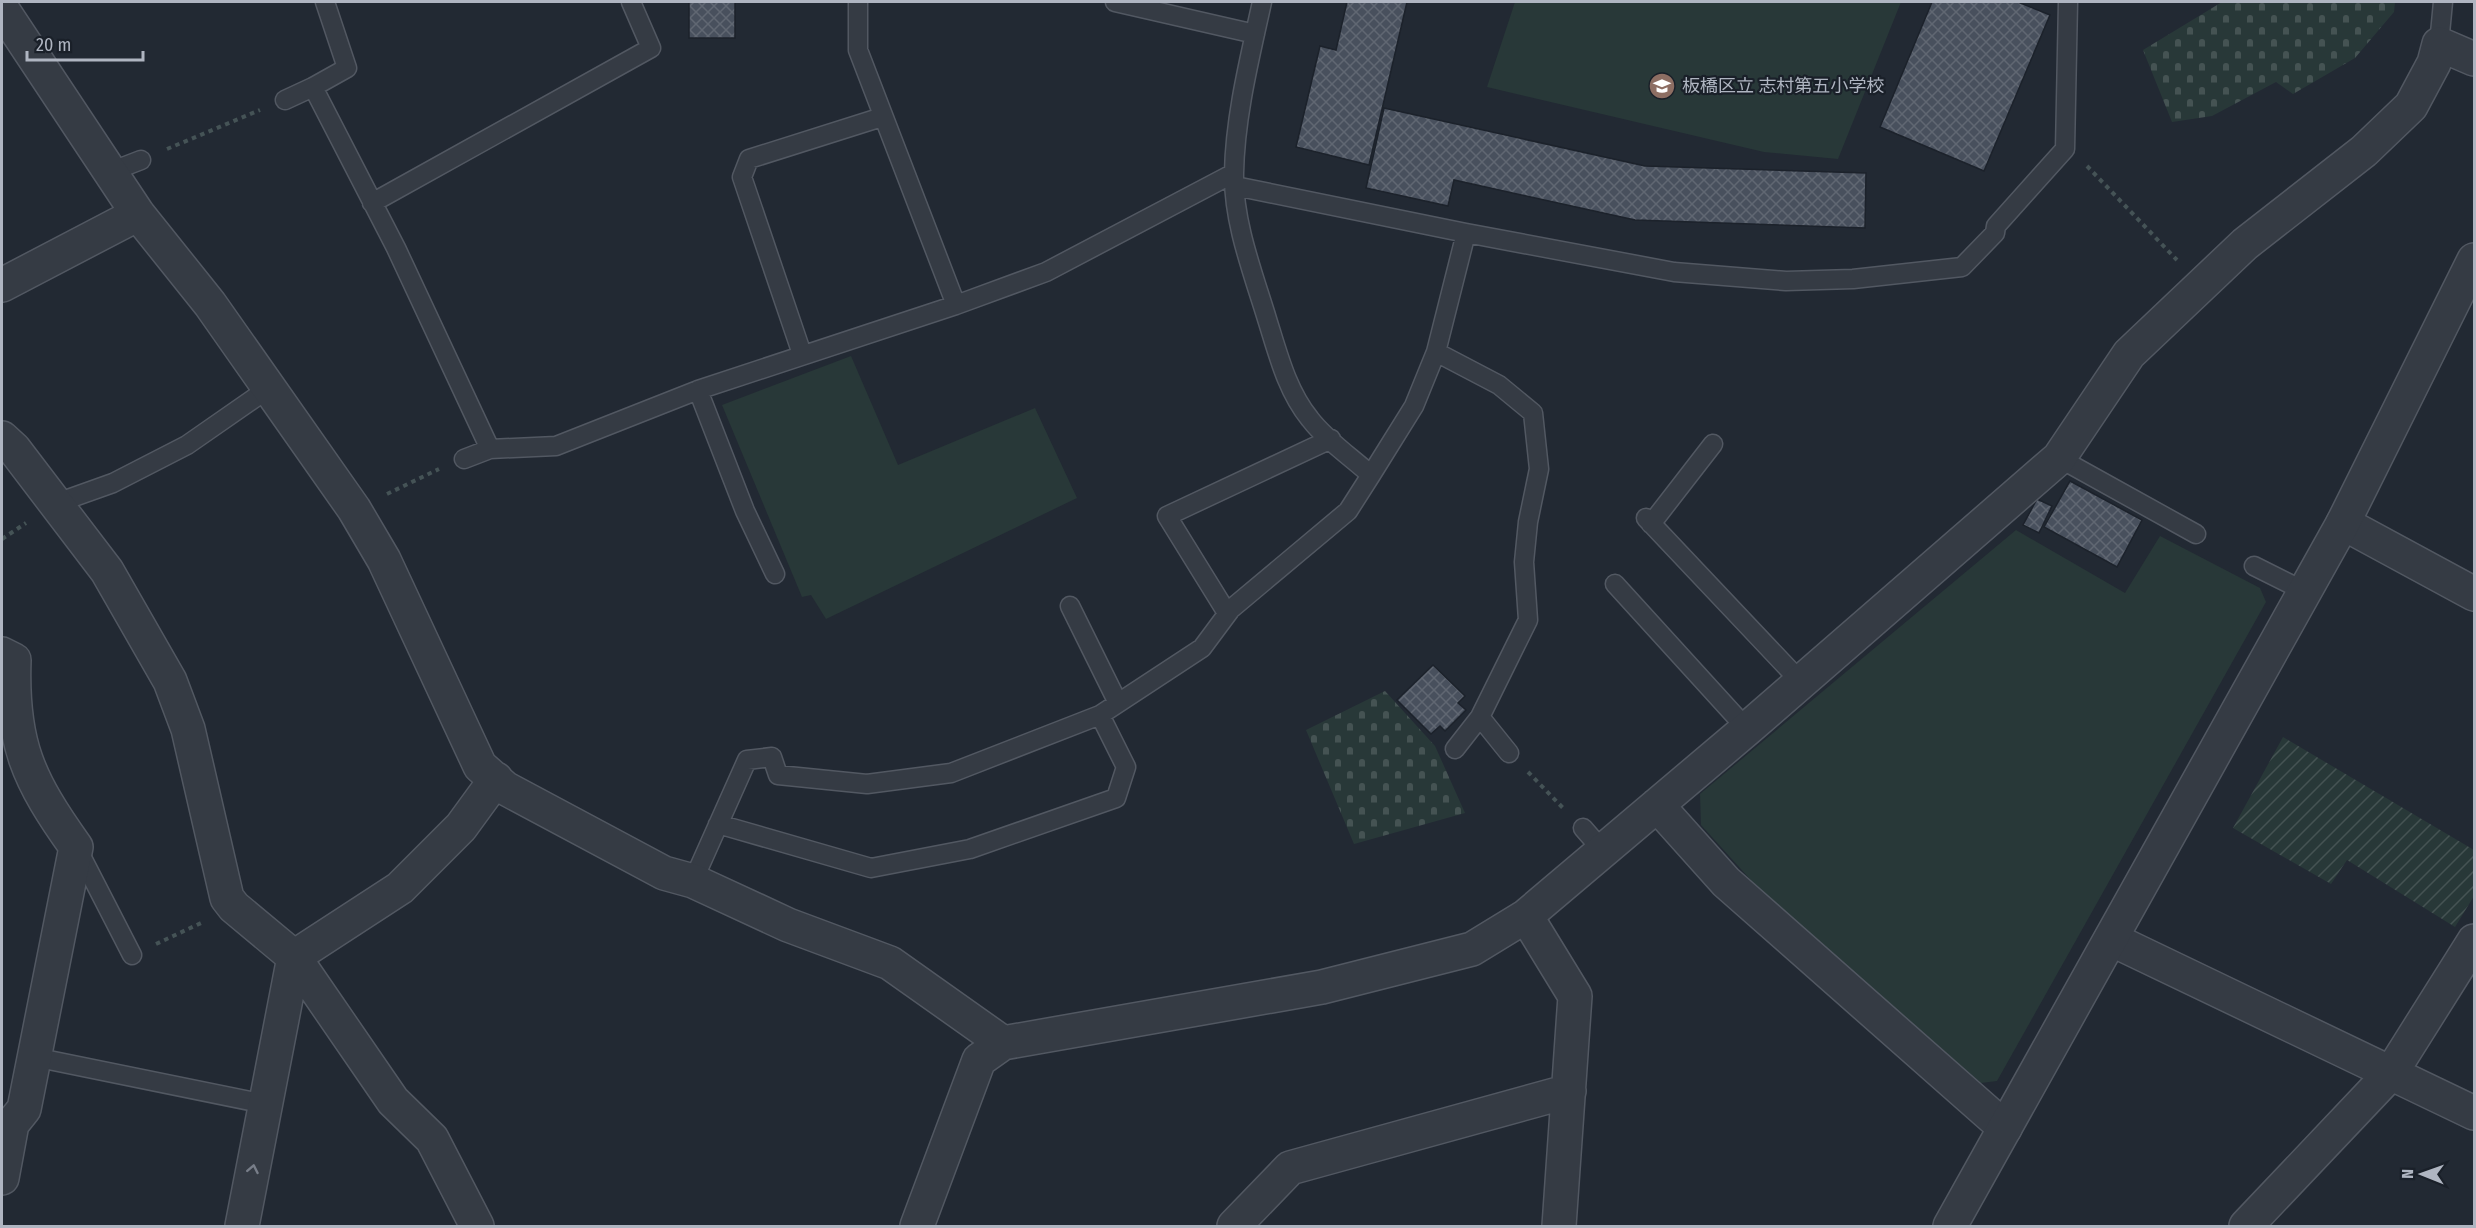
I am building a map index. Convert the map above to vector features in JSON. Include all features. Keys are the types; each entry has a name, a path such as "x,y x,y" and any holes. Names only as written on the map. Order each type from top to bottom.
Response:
{"street":[{"path":"2,9 138,214 210,304 269,388 360,506 480,766 505,788 664,873 693,881 788,925 890,963 1003,1044"},
{"path":"922,1224 980,1060 1003,1044 1322,987 1472,949 1526,916 1593,839 1657,805 2059,458 2129,354 2245,244 2364,151 2411,106 2434,63 2439,44 2475,59"},
{"path":"2,285 138,214"},
{"path":"1950,1227 2343,523 2475,260"},
{"path":"2,438 14,449 57,503 107,571 170,681 188,729 227,898 234,907 294,957 393,1101 432,1139 477,1227"},
{"path":"2343,523 2475,594"},
{"path":"2,654 14,660 14,708 27,767 46,805 76,847 24,1109 12,1124 2,1178"},
{"path":"246,1226 265,1104 294,957 400,888 461,827 496,779"},
{"path":"1657,805 1726,882 2005,1128"},
{"path":"1526,916 1575,996 1559,1227"},
{"path":"2111,939 2475,1113"},
{"path":"2246,1227 2391,1073 2475,941"},
{"path":"1234,1227 1290,1168 1569,1091"}],"lane":[{"path":"285,100 347,68 325,2"},
{"path":"372,203 651,48 631,2"},
{"path":"858,2 858,50 956,305"},
{"path":"1115,2 1255,34"},
{"path":"1262,2 1240,114 1234,179 1248,259 1278,356 1296,399 1312,422 1371,475"},
{"path":"464,459 490,449 556,446 698,390 956,305 1046,272 1234,179 1466,233 1674,272 1786,281 1853,279 1962,267 1995,233 1996,226 2065,149 2068,2"},
{"path":"2439,44 2443,2"},
{"path":"313,87 372,203 490,449"},
{"path":"802,354 742,177 750,159 882,117"},
{"path":"110,172 141,160"},
{"path":"693,881 747,760 772,757 778,775 867,784 951,773 1100,715 1202,648 1227,613 1282,564 1348,511 1371,475 1414,406 1436,352 1466,233"},
{"path":"1436,352 1499,385 1533,413 1539,469 1528,522 1524,562 1528,620 1480,717 1455,749"},
{"path":"57,503 113,483 187,445 269,388"},
{"path":"698,390 745,510 776,574"},
{"path":"1227,613 1167,516 1331,439"},
{"path":"1713,444 1649,521 1800,682"},
{"path":"2059,458 2196,534"},
{"path":"2254,566 2304,591"},
{"path":"1615,585 1747,729"},
{"path":"1070,606 1119,703"},
{"path":"718,824 870,868 970,849 1116,798 1126,767 1100,715"},
{"path":"1480,717 1509,753"},
{"path":"76,847 132,956"},
{"path":"34,1057 265,1104"}],"path":[{"path":"141,160 285,100"},
{"path":"2065,149 2086,165 2202,286"},
{"path":"360,506 464,459"},
{"path":"1509,753 1593,839"},
{"path":"132,956 234,907"}],"green space":[{"path":"1515,2 1901,2 1838,159 1764,152 1487,87"},
{"path":"2222,2 2395,2 2394,12 2355,58 2293,94 2276,82 2212,116 2172,122 2143,50"},
{"path":"851,356 898,465 1035,408 1077,498 826,619 811,595 802,597 722,405"},
{"path":"2016,530 2125,593 2160,536 2260,588 2266,602 1997,1081 1981,1083 1768,899 1701,825 1700,794"},
{"path":"1385,691 1435,746 1465,813 1354,844 1306,730"},
{"path":"2283,737 2474,850 2474,896 2455,927 2347,860 2331,884 2233,828"}],"building":[{"path":"689,2 735,2 735,38 689,38"},
{"path":"1347,2 1407,2 1369,165 1296,147 1320,46 1336,50"},
{"path":"1932,2 2018,2 2050,15 1984,171 1880,127"},
{"path":"1384,108 1645,166 1866,173 1865,228 1635,220 1454,180 1448,206 1366,188"},
{"path":"2070,481 2142,520 2117,567 2044,527"},
{"path":"2037,499 2052,506 2039,533 2023,525"},
{"path":"1433,665 1465,696 1458,703 1466,710 1445,731 1440,726 1431,734 1397,700"}],"place":[{"name":"板橋区立 志村第五小学校","path":"1662,86"}]}
